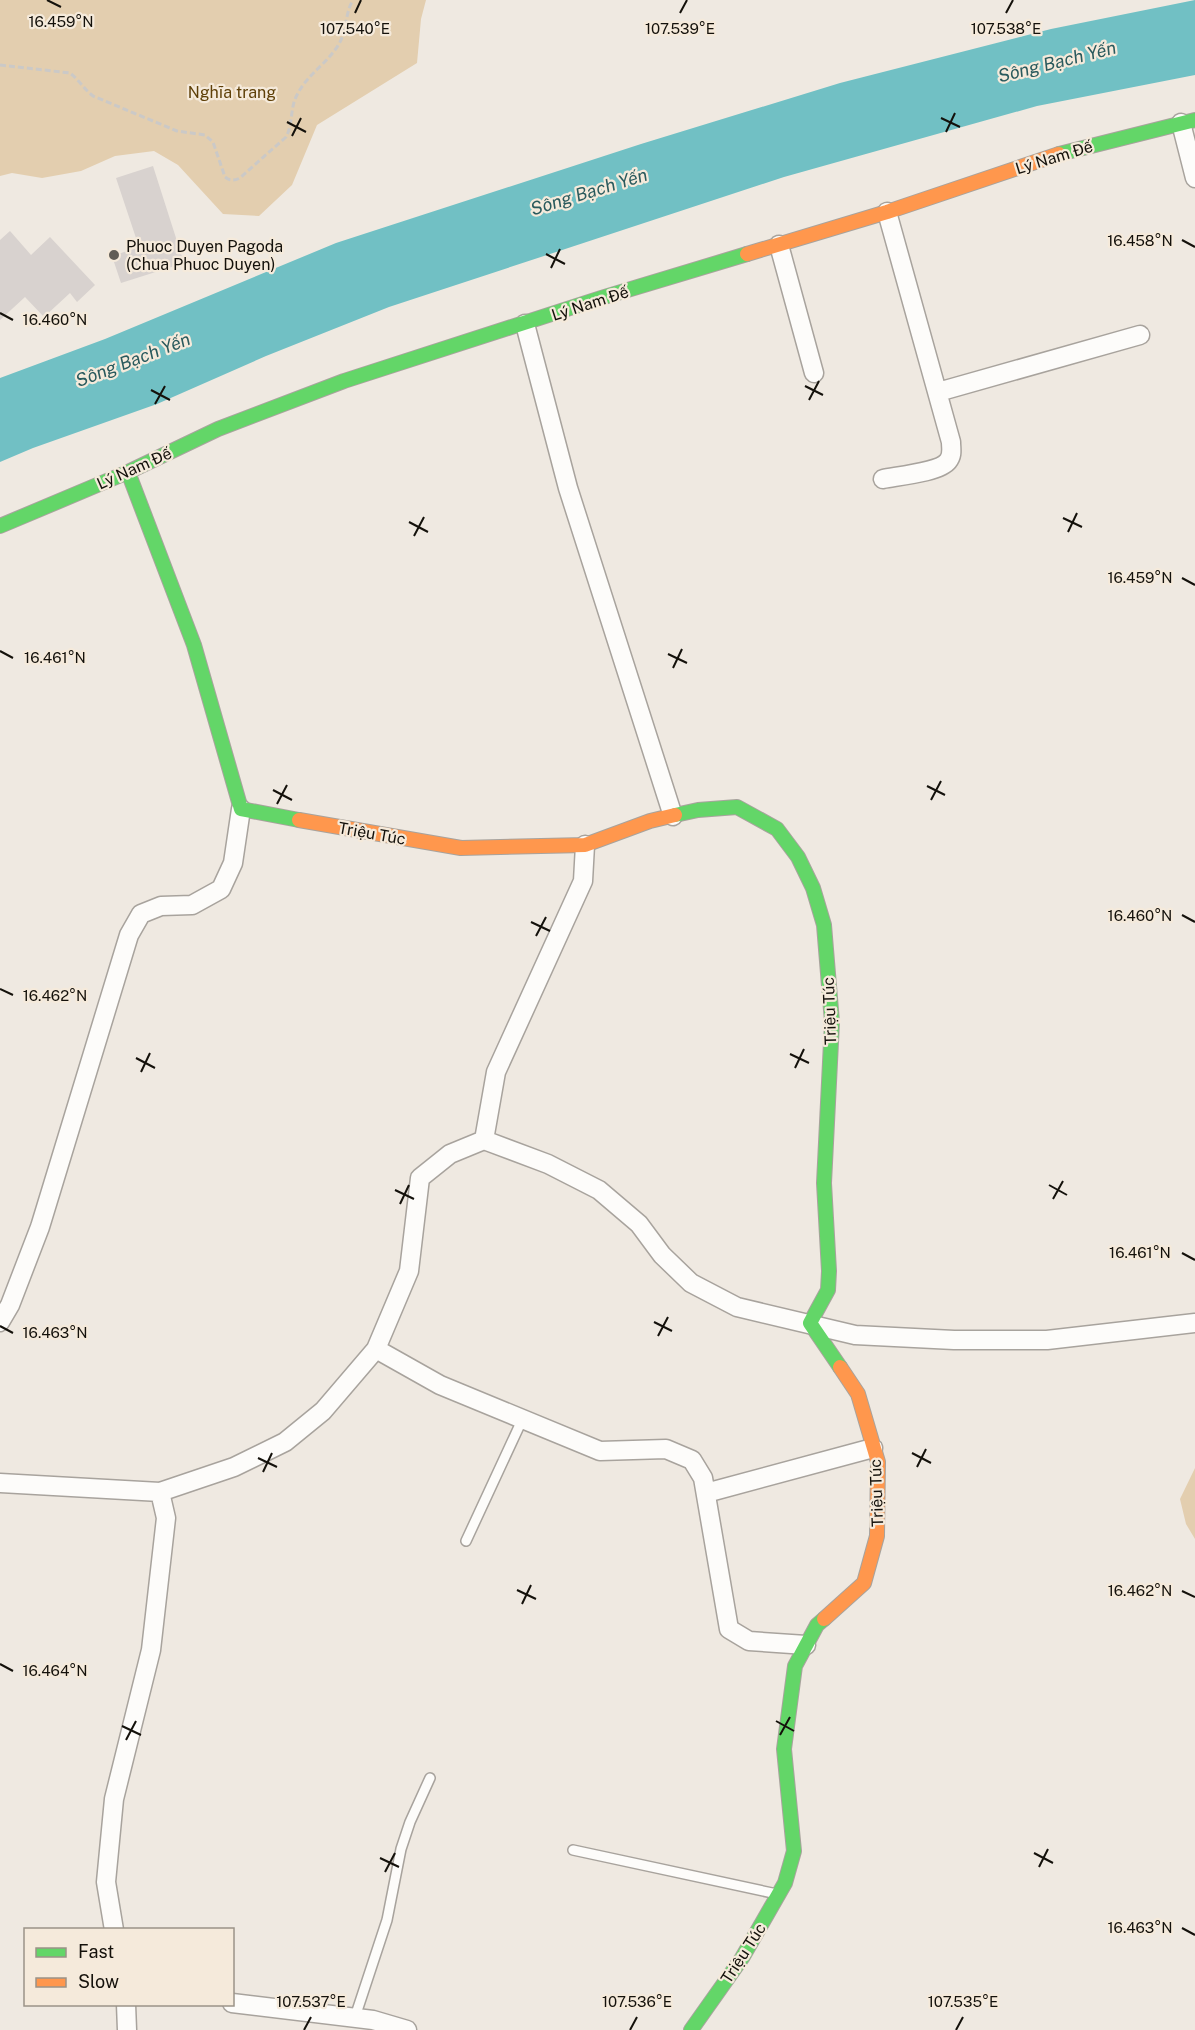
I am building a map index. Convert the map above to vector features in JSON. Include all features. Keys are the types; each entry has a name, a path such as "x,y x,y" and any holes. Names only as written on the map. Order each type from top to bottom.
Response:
{"street":[{"path":"1188,121 1195,178"},
{"name":"Lý Nam Đế","path":"0,526 128,472 218,429 333,385 601,298 887,212 1068,151 1188,121"},
{"path":"883,479 938,467 947,463 951,456 951,442 938,392 887,212"},
{"path":"779,245 814,373"},
{"path":"525,324 571,499 673,816"},
{"path":"938,392 1140,335"},
{"path":"0,1322 10,1305 40,1227 129,935 141,914 161,906 192,905 221,889 233,863 241,809 195,645 128,472"},
{"name":"Triệu Túc","path":"241,809 461,848 585,844 650,821 698,810 737,807 777,829 798,857 813,888 824,924 832,1022 824,1183 828,1290 810,1323 858,1394 878,1462 877,1536 864,1583 817,1625 795,1666 784,1749 794,1851 785,1883 742,1958 692,2030"},
{"path":"483,1140 496,1072 583,881 585,844"},
{"path":"0,1483 160,1492 234,1467 285,1442 323,1411 376,1349 409,1270 420,1178 450,1154 483,1140 548,1164 599,1190 639,1224 662,1256 691,1283 737,1307 855,1335 954,1340 1047,1340 1195,1323"},
{"path":"376,1349 440,1385 600,1451 666,1449 692,1460 703,1478 729,1629 749,1641 806,1645"},
{"path":"706,1493 873,1448"},
{"path":"114,1928 106,1882 114,1799 152,1650 166,1518 160,1492"},
{"path":"234,2003 355,2017 407,2030"},
{"path":"126,2006 127,2030"}],"lane":[{"path":"466,1541 523,1418"},
{"path":"355,2017 387,1920 395,1890 401,1849 410,1822 430,1778"},
{"path":"573,1850 779,1894"}],"path":[{"path":"0,64 69,73 93,96 177,131 205,135 213,142 225,177 235,180 286,137 295,99 309,75 330,58 341,41 353,0"}],"green space":[{"name":"Nghĩa trang","path":"0,0 426,0 421,19 417,63 317,125 292,185 259,216 223,214 178,165 154,151 115,156 81,171 42,178 12,173 0,176"},
{"path":"1195,1468 1195,1539 1186,1524 1180,1499"}],"water":[{"name":"Sông Bạch Yến","path":"1195,0 1195,75 1037,106 784,177 389,307 266,356 157,404 0,462 0,378 105,339 336,243 641,144 840,83 1051,29"}],"building":[{"path":"153,166 184,263 121,283 112,256 139,247 116,178"},
{"path":"10,231 31,255 50,237 95,285 77,302 70,293 44,317 25,297 0,320 0,240"}],"traffic: fast":[{"path":"1059,154 1195,120"},
{"path":"0,526 128,472 218,429 344,381 601,298 747,254"},
{"path":"128,472 194,645 241,809 299,820"},
{"path":"675,815 698,810 737,807 777,829 798,857 813,888 824,925 832,1022 824,1183 828,1290 810,1323 840,1367"},
{"path":"691,2030 742,1958 785,1883 794,1851 784,1749 795,1666 817,1625 824,1619"}],"traffic: slow":[{"path":"747,254 887,212 1059,154"},
{"path":"299,820 461,848 585,845 650,821 675,815"},
{"path":"824,1619 864,1583 877,1536 878,1462 858,1394 840,1367"}],"place":[{"name":"Phuoc Duyen Pagoda (Chua Phuoc Duyen)","path":"114,255"}]}
